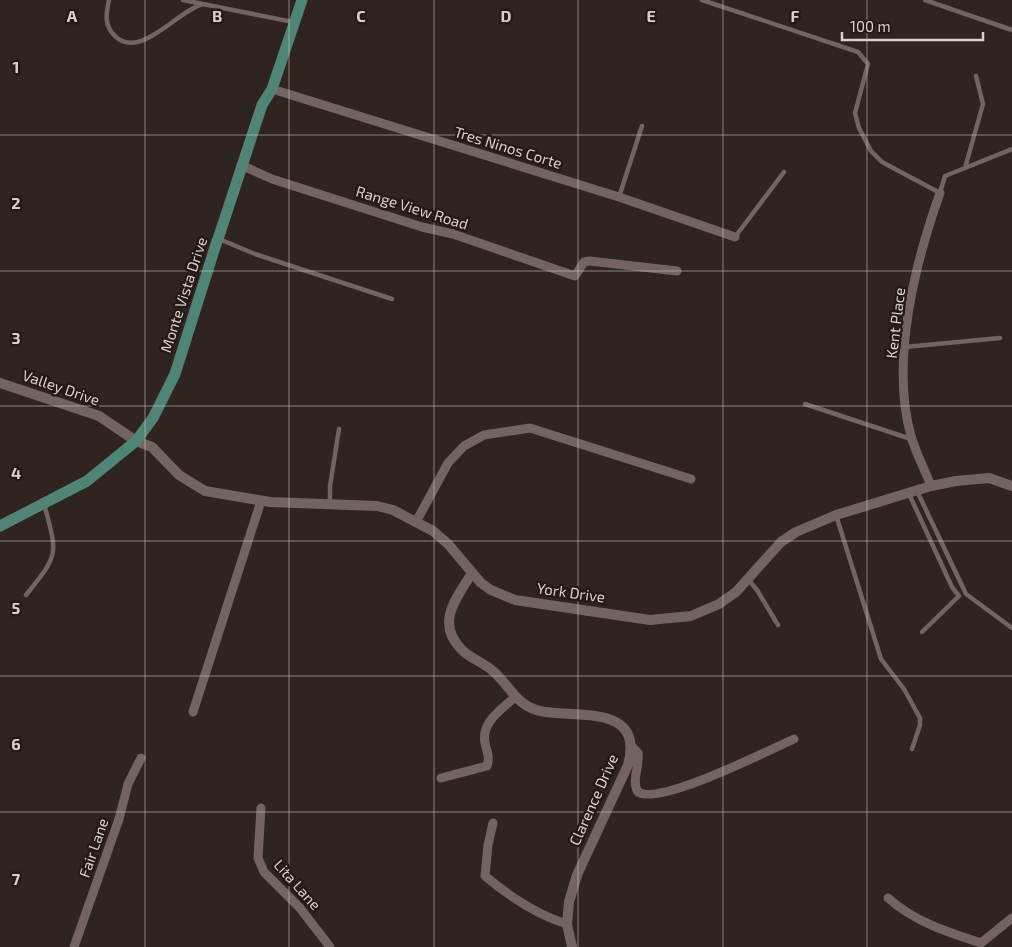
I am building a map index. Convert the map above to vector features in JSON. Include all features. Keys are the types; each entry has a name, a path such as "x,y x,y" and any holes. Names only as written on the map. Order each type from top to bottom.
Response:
{"main road":[{"name":"Monte Vista Drive","path":"0,526 87,481 136,441 159,410 175,374 241,165 262,105 272,89 302,0"}],"street":[{"name":"Tres Ninos Corte","path":"272,89 619,197 735,237"},
{"name":"Range View Road","path":"241,165 272,179 422,228 454,234 575,276 584,262 590,261 677,271"},
{"name":"Kent Place","path":"931,486 911,439 904,386 905,347 918,263 940,192"},
{"name":"Valley Drive","path":"0,383 99,416 136,441"},
{"path":"416,522 448,463 464,446 484,435 530,428 594,446 691,479"},
{"name":"York Drive","path":"136,441 152,447 179,475 205,491 261,501 377,506 393,510 416,522 448,544 472,572 491,590 515,600 650,620 691,616 719,604 736,592 781,542 796,532 836,515 931,486 989,478 1012,486"},
{"path":"193,712 261,501"},
{"name":"Clarence Drive","path":"472,572 450,611 448,627 451,636 463,651 494,672 520,702 535,710 576,712 606,718 620,724 630,745 631,754 628,765 577,875 569,902 567,924 572,947"},
{"path":"440,778 487,766 490,758 484,732 486,725 515,697"},
{"path":"630,745 638,753 640,760 635,787 642,796 649,796 663,794 715,774 794,739"},
{"name":"Fair Lane","path":"74,947 119,819 128,784 140,758"},
{"name":"Lita Lane","path":"261,808 258,858 264,872 300,908 330,947"},
{"path":"493,823 485,876 518,900 549,918 567,924"},
{"path":"888,898 902,910 927,925 979,945 1012,918"}],"lane":[{"path":"109,0 106,12 110,30 116,38 131,43 142,41 186,10 203,4"},
{"path":"183,0 294,22"},
{"path":"702,0 858,52 868,64 856,113 860,128 872,151 882,162 940,192 945,176 1012,149"},
{"path":"925,0 1012,30"},
{"path":"965,168 983,104 976,76"},
{"path":"619,197 642,126"},
{"path":"735,237 784,172"},
{"path":"217,240 392,299"},
{"path":"905,347 1000,338"},
{"path":"805,404 911,439"},
{"path":"330,505 330,486 338,429"},
{"path":"913,493 966,594 1012,628"},
{"path":"913,493 952,587 959,596 922,632"},
{"path":"26,595 51,564 54,551 44,503"},
{"path":"836,515 881,659 904,689 920,718 920,725 912,749"},
{"path":"748,578 758,590 778,625"}]}
